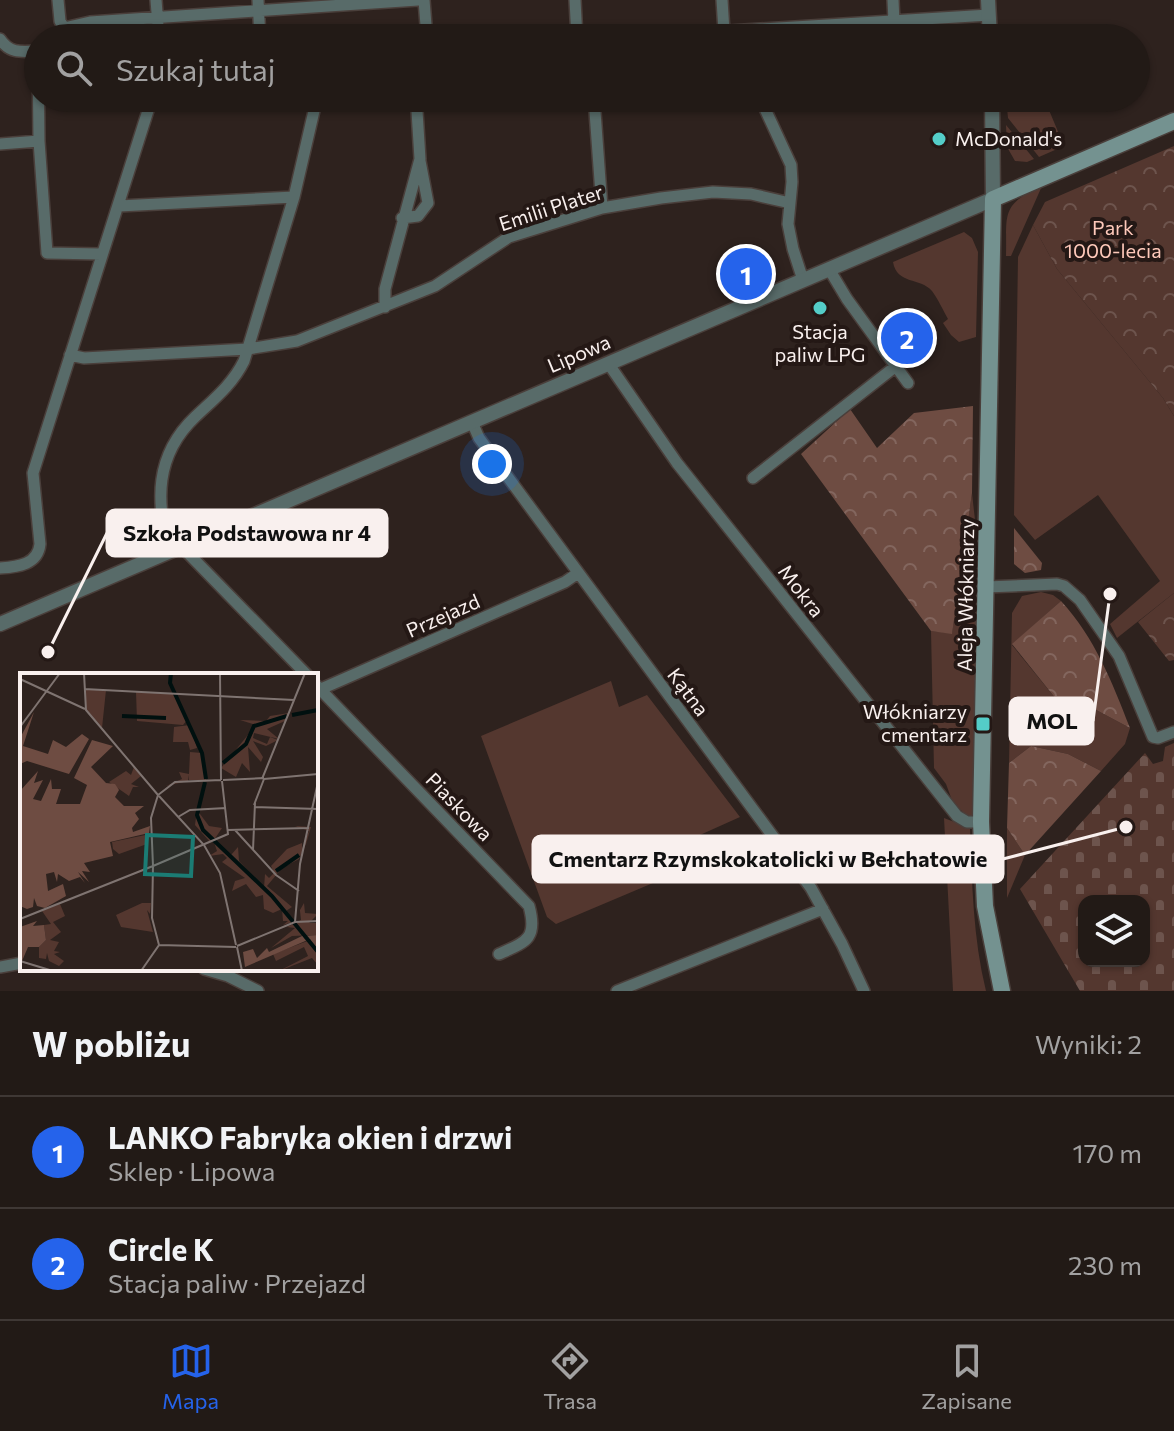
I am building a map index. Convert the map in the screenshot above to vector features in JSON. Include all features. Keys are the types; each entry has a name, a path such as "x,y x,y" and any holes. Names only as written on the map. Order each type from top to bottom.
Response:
{"main road":[{"name":"Lipowa","path":"993,199 1174,121"},
{"name":"Aleja Włókniarzy","path":"993,199 981,822 985,906 1002,991"}],"street":[{"path":"58,0 60,24"},
{"path":"156,0 158,24"},
{"path":"85,24 258,6 421,0 425,24"},
{"path":"575,0 576,24"},
{"path":"722,0 728,24"},
{"path":"893,0 894,22"},
{"path":"864,24 989,8"},
{"path":"0,39 6,48 24,51"},
{"path":"38,112 47,253 101,254"},
{"path":"0,568 33,561 39,554 33,473 148,112"},
{"path":"305,673 176,548 160,514 160,494 166,464 177,439 192,420 234,380 248,349 294,197 314,112"},
{"path":"402,218 418,216 428,203 420,159 417,112"},
{"path":"595,112 602,208"},
{"path":"766,112 791,165 788,224 803,280"},
{"path":"992,112 993,199"},
{"path":"0,144 39,141"},
{"path":"385,307 385,289 420,159"},
{"name":"Emilii Plater","path":"70,355 84,358 248,349 297,341 435,286 509,237 602,208 713,192 751,194 790,203"},
{"path":"119,206 294,197"},
{"name":"Lipowa","path":"0,624 993,199"},
{"path":"829,269 908,383"},
{"name":"Mokra","path":"608,363 677,463 957,816 967,822 981,822"},
{"path":"753,478 896,366"},
{"name":"Kątna","path":"472,422 479,438 790,859 823,909 864,991"},
{"name":"Przejazd","path":"318,687 565,582 578,573"},
{"path":"986,587 1051,583 1064,586 1080,600 1119,656 1153,737 1174,732"},
{"name":"Piaskowa","path":"318,687 529,906 533,920 531,934 525,942 499,954"},
{"path":"617,991 823,909"},
{"path":"0,967 20,963"},
{"path":"211,971 258,991"}],"green space":[{"path":"1007,112 1050,112 1064,146 1039,157 1008,118"},
{"path":"1006,125 1034,159 1015,161 1007,147"},
{"name":"Park 1000-lecia","path":"1174,146 1174,416 1163,398 1057,269 1033,225 1045,202"},
{"path":"1042,186 1011,256 1006,256 1007,220 1012,205"},
{"path":"1033,225 1057,269 1163,398 1174,416 1174,593 1117,638 1110,624 1160,581 1098,495 1035,540 1014,515 1018,257"},
{"path":"964,232 972,238 978,252 976,337 959,342 943,323 948,319 932,291 904,278 893,262"},
{"path":"973,406 972,493 952,634 931,631 801,454 850,409 877,448 914,413"},
{"path":"972,493 978,547 974,822 953,803 946,784 934,768 931,631 952,633"},
{"path":"1014,528 1042,563 1041,570 1025,573 1014,564"},
{"path":"1041,592 1061,601 1012,645 1056,699 1085,704 1130,728 1125,744 1101,771 1068,754 1031,746 1009,763 1012,613 1022,596"},
{"path":"1174,593 1174,660 1169,661 1138,622"},
{"path":"1061,601 1093,645 1130,728 1085,704 1056,699 1012,644"},
{"path":"611,681 619,707 647,695 740,817 671,848 679,872 556,924 547,917 481,736"},
{"path":"1174,743 1174,991 1080,991 1020,889 1145,753 1153,764 1163,761 1165,747"},
{"path":"1031,746 1068,754 1101,771 1025,855 1007,828 1009,763"},
{"path":"944,818 970,828 976,931 986,991 953,991"},
{"path":"1007,828 1025,855 1007,898"}],"place":[{"name":"McDonald's","path":"939,139"},
{"name":"LANKO Fabryka okien i drzwi","path":"746,274"},
{"name":"Stacja paliw LPG","path":"820,308"},
{"name":"Circle K","path":"907,338"},
{"name":"MOL","path":"1110,594"},
{"name":"Szkoła Podstawowa nr 4","path":"48,652"},
{"name":"Włókniarzy cmentarz","path":"983,724"},
{"name":"Cmentarz Rzymskokatolicki w Bełchatowie","path":"1126,827"}]}
